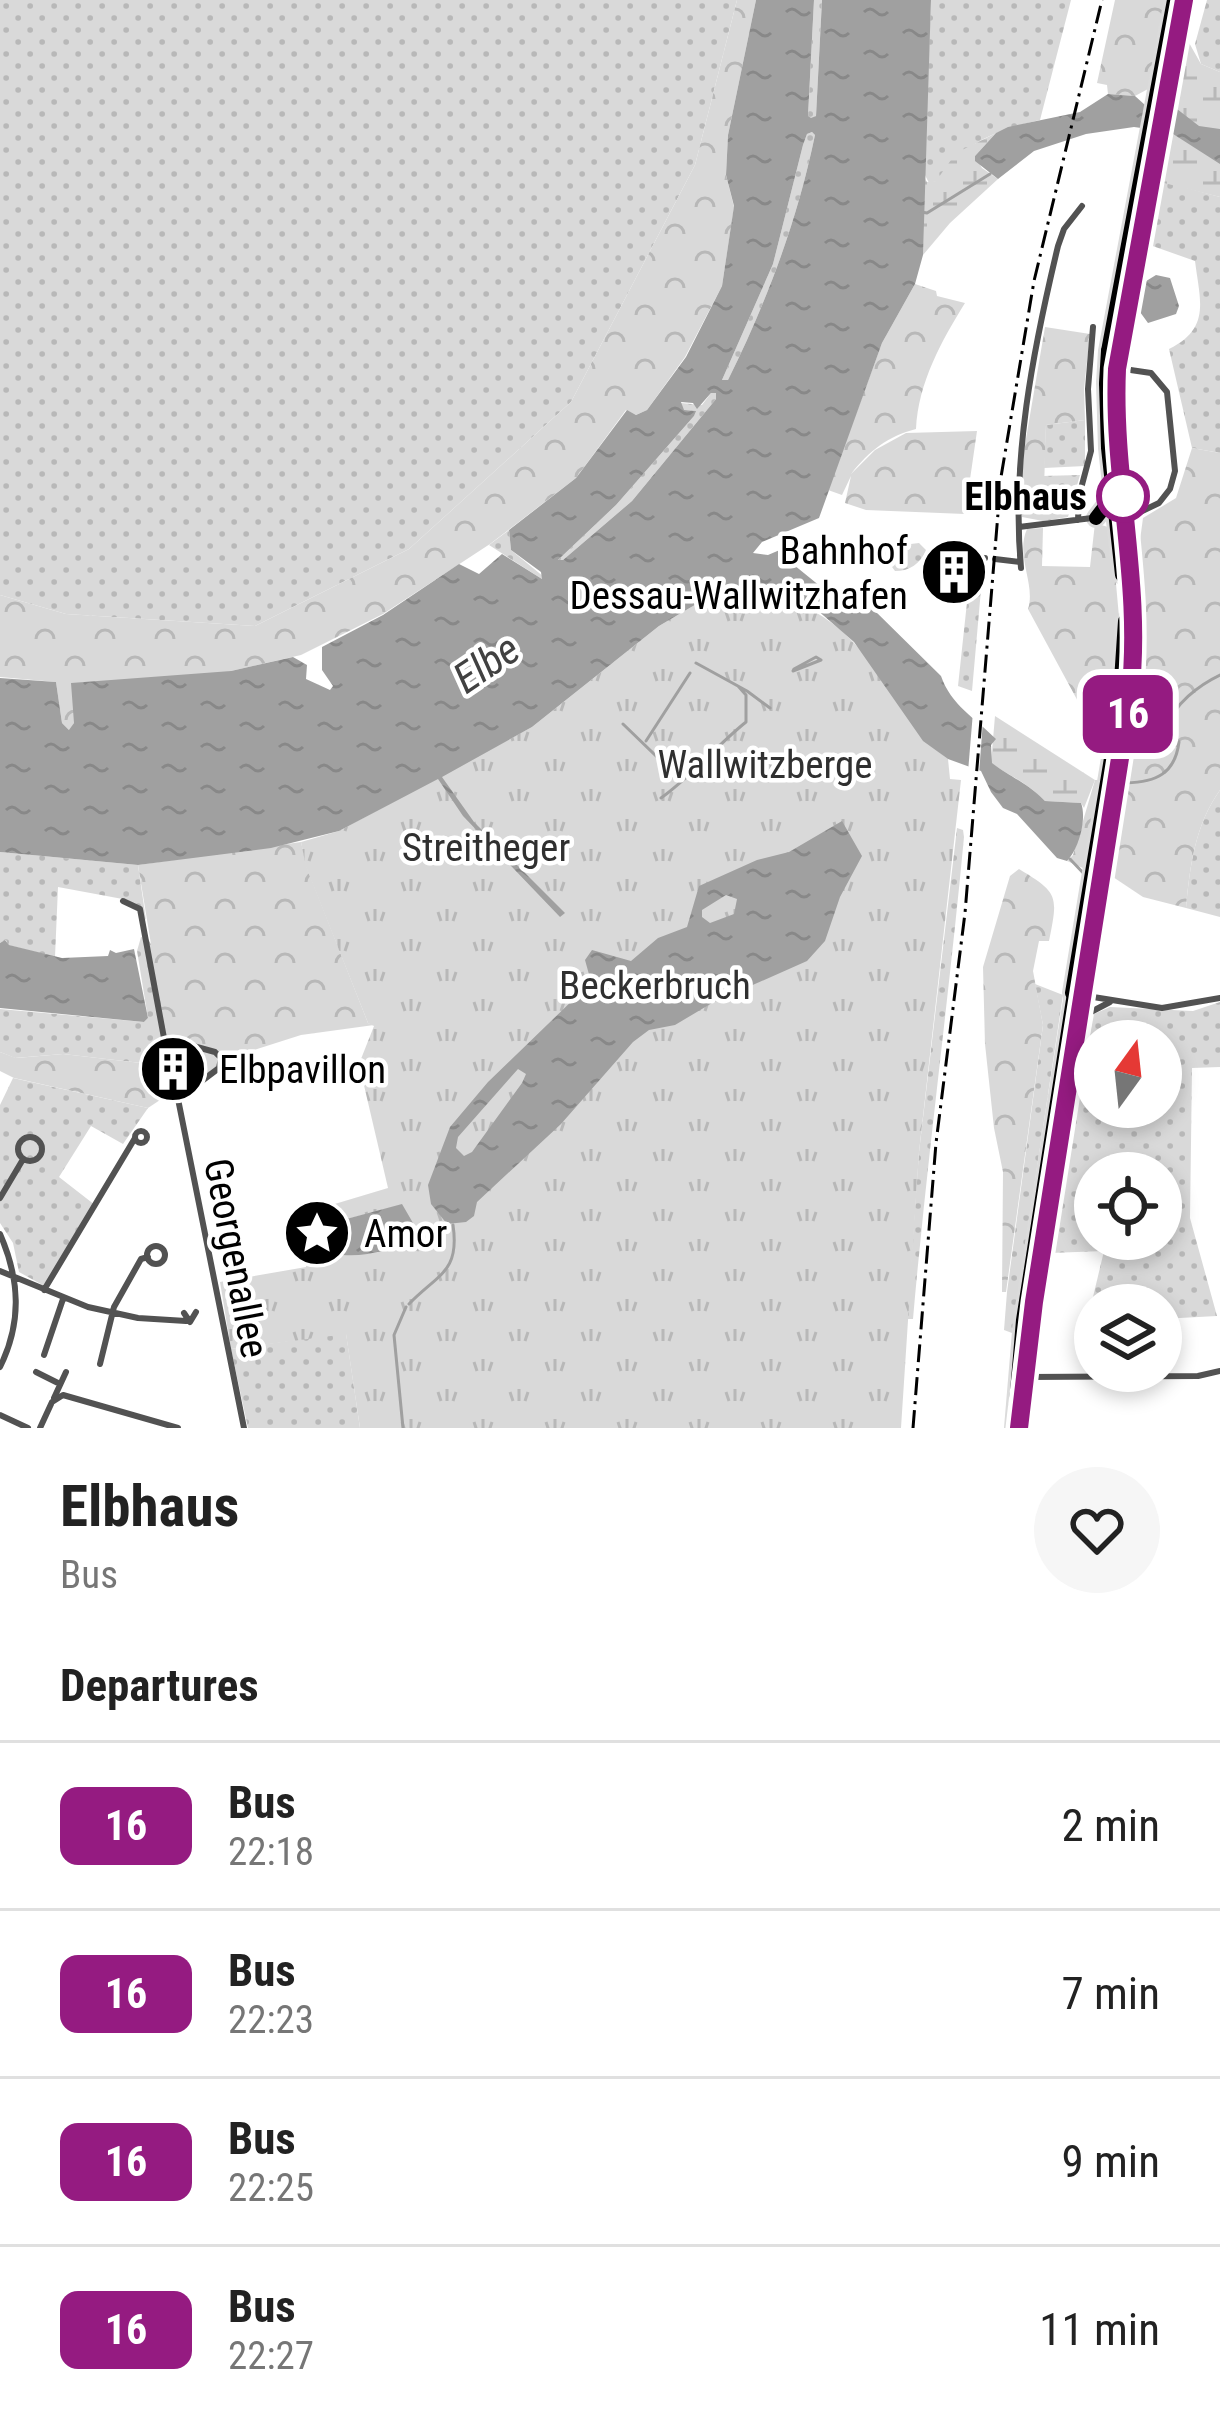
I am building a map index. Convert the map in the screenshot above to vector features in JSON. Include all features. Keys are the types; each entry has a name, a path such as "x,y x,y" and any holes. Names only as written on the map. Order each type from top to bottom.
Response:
{"highway":[{"path":"1161,90 1174,0"},
{"path":"1078,994 1111,779 1125,649 1124,505 1111,383 1113,351 1150,143 1184,0"},
{"path":"1096,518 1124,505"},
{"path":"1121,526 1124,505"},
{"path":"1096,518 1121,526"}],"main road":[{"path":"1078,994 1078,1020"},
{"path":"1015,1428 1016,1361 1078,994"},
{"path":"1015,1428 1074,1057"}],"street":[{"path":"995,559 1020,565 1018,472 1054,262 1064,229 1082,206"},
{"path":"1078,520 1090,451 1093,327"},
{"path":"1089,367 1147,371 1166,388 1174,477 1159,502 1124,505"},
{"path":"1018,527 1096,518"},
{"path":"943,556 985,558"},
{"name":"Georgenallee","path":"123,901 140,909 164,1038 215,1052 221,1058 219,1068 178,1099 244,1428"},
{"path":"1078,994 1169,1008 1220,998"},
{"path":"1085,1020 1113,1001"},
{"path":"29,1136 38,1137 42,1146 34,1160 22,1161 18,1155 22,1144 29,1136"},
{"path":"44,1290 135,1138"},
{"path":"0,1198 22,1161"},
{"path":"0,1234 14,1275 17,1319 0,1366"},
{"path":"100,1364 112,1313 141,1259 148,1257"},
{"path":"0,1271 63,1299 112,1313 186,1321"},
{"path":"44,1355 63,1299"},
{"path":"1024,1376 1198,1376 1220,1371"},
{"path":"36,1372 61,1384"},
{"path":"40,1428 66,1372"},
{"path":"52,1402 63,1395 178,1428"},
{"path":"0,1415 28,1428"}],"green space":[{"path":"0,0 737,0 695,165 571,402 409,549 255,626 66,614 0,595"},
{"path":"737,0 756,0 728,135 726,175 734,207 722,286 685,357 647,410 636,415 626,410 576,478 490,544 383,614 301,655 231,671 74,723 70,731 62,723 56,682 0,677 0,595 66,614 255,626 409,549 571,402 695,165"},
{"path":"814,0 822,0 816,116 811,119 808,117"},
{"path":"931,0 1071,0 1040,120 981,140 929,183 924,173"},
{"path":"1115,0 1170,0 1148,89 1135,96 1108,94 1107,85 1097,83"},
{"path":"1207,0 1220,0 1220,72 1201,64 1195,44"},
{"path":"1188,41 1201,64 1220,72 1220,197 1160,182"},
{"path":"812,132 808,167 779,260 728,380 722,380 773,264 803,145"},
{"path":"996,133 975,156 998,179 923,255 924,177 927,182 936,181 956,153"},
{"path":"1161,181 1220,197 1220,453 1192,448 1169,349 1191,332 1200,301 1195,261 1147,244"},
{"path":"915,284 965,303 926,379 916,429 897,436 875,450 906,433 977,431 965,514 866,510 845,503 851,476 842,495 828,490 882,343"},
{"path":"1045,327 1090,334 1085,420 1046,425 1043,521 1022,517 1020,474"},
{"path":"716,393 716,399 632,501 558,560 616,505 694,416 695,411 683,410 681,403 702,405"},
{"path":"1085,420 1085,466 1044,468 1046,425"},
{"path":"1192,448 1220,453 1220,790 1199,832 1186,908 1143,897 1113,877 1110,880 1067,861 1073,855 1095,780 1127,780 1143,663 1138,555 1143,518 1176,498"},
{"path":"1080,475 1068,517 1043,521 1042,476"},
{"path":"1095,523 1111,528 1119,617 1114,703 1105,704 1105,735 1094,731 1028,609 1023,549 1027,529 1043,528 1042,566 1090,567"},
{"path":"509,530 511,550 542,579 489,545"},
{"path":"919,543 926,550 921,559 900,571 895,571 878,548"},
{"path":"971,565 983,567 972,691 958,686"},
{"name":"Beckerbruch","path":"761,585 823,617 855,644 909,719 948,759 950,779 961,780 919,1152 901,1428 360,1428 346,1334 231,1349 220,1282 306,1267 309,1223 318,1209 388,1188 359,1064 374,1026 368,1023 306,867 301,842 339,831 532,727 659,626 705,599","holes":["401,1205 415,1241 349,1255 324,1225"]},
{"path":"995,716 1095,780 1084,808 1081,803 1045,801 991,763"},
{"path":"1220,790 1220,917 1186,908 1199,832"},
{"path":"957,828 964,837 958,897 913,1319 907,1319 919,1152"},
{"path":"301,842 368,1023 374,1025 301,1035 232,1057 167,1042 138,865"},
{"path":"0,852 138,865 146,920 128,900 58,887 55,957 8,945 6,940 0,943"},
{"path":"1019,869 1048,890 1054,914 1049,941 1039,941 1033,971 1043,1025 1006,1292 1002,1292 1003,1172 985,1044 983,967 1010,876"},
{"path":"141,937 148,939 217,1058 217,1066 187,1088 162,1092 152,1089 141,1063 63,1054 15,1058 0,1052 0,1009 144,1022 148,1018 137,951"},
{"path":"1035,984 1063,995 1012,1333 1004,1330 1007,1292 1043,1025"},
{"path":"1220,1002 1220,1067 1192,1068 1190,1218 1217,1316 1182,1318 1182,1284 1096,1284 1102,1260 1182,1260 1182,1152 1074,1152 1074,1252 1050,1253 1074,1123 1074,1128 1182,1128 1182,1020 1093,1020 1094,1014 1110,1007 1193,1011"},
{"path":"0,1052 16,1058 63,1054 141,1063 151,1094 160,1100 148,1108 14,1078 0,1071"},
{"path":"13,1078 148,1108 123,1144 91,1126 59,1177 95,1205 48,1288 19,1272 13,1243 0,1223 0,1105"},
{"path":"346,1333 360,1428 248,1428 231,1349"}],"water":[{"name":"Elbe","path":"756,0 814,0 811,118 816,116 822,0 931,0 923,255 915,284 882,343 819,518 762,542 753,553 768,555 789,546 794,565 847,608 863,611 871,607 996,739 991,745 992,763 1045,801 1081,803 1081,833 1067,861 1057,858 1017,814 1003,808 981,771 948,759 923,741 854,642 816,609 761,585 705,599 659,626 532,727 442,777 474,822 565,913 560,917 463,816 438,779 339,831 271,848 138,865 0,852 0,678 56,682 62,723 69,730 74,723 71,683 231,671 293,657 307,665 306,679 330,690 333,686 322,670 322,647 383,615 459,564 479,574 502,554 542,579 541,572 511,550 509,530 576,478 627,410 636,415 647,410 686,357 722,286 734,206 726,175 728,135","holes":["812,132 808,167 779,260 728,380 722,380 773,264 803,145","716,393 716,399 632,501 558,560 616,505 694,416 696,411 684,410 681,402 693,403 697,409"]},
{"path":"1108,94 1135,96 1145,105 1177,109 1199,126 1220,129 1220,164 1170,132 1134,127 1086,134 1034,151 998,179 975,161 996,133 1080,112"},
{"path":"1156,275 1170,278 1179,306 1176,314 1148,323 1140,312 1143,283"},
{"path":"842,821 862,856 840,897 825,941 807,961 712,1003 675,1025 649,1030 561,1124 477,1202 474,1216 447,1224 431,1204 428,1185 450,1127 488,1082 578,995 590,978 585,960 592,950 631,961 658,938 687,927 699,886 757,860 789,852","holes":["726,895 737,899 734,914 710,923 702,917 702,910","518,1069 526,1074 522,1083 472,1152 464,1156 456,1148 458,1137"]},
{"path":"5,940 62,958 108,956 110,950 134,949 148,1018 144,1022 0,1008 0,943"},
{"path":"402,1204 420,1235 416,1241 355,1255 321,1248 324,1225"}],"pier":[{"path":"973,712 983,720 979,774 968,772"}],"waterway":[{"path":"921,212 927,213 990,174"},
{"path":"816,657 821,660 793,671 794,669 816,657"},
{"path":"696,663 770,708"},
{"path":"646,741 690,673"},
{"path":"1126,783 1146,781 1168,769 1179,742 1167,727 1170,719 1188,696 1220,675"},
{"path":"661,798 746,722 746,695 738,686"},
{"path":"623,724 682,781"},
{"path":"1070,859 1087,877"},
{"path":"409,1304 450,1263 453,1225"},
{"path":"403,1428 394,1335 406,1307"}],"railway":[{"path":"913,1428 936,1143 965,913 1001,477 1034,281 1102,0"}],"bus line":[{"name":"16","path":"1019,1428 1034,1302 1128,715 1134,607 1116,427 1117,369 1184,0"}],"place":[{"name":"Elbhaus","path":"1123,496"},
{"name":"Bahnhof Dessau-Wallwitzhafen","path":"954,572"},
{"name":"Elbpavillon","path":"173,1069"},
{"name":"Amor","path":"317,1233"}],"park label":[{"name":"Wallwitzberge","path":"765,764"},
{"name":"Streitheger","path":"486,847"}]}
